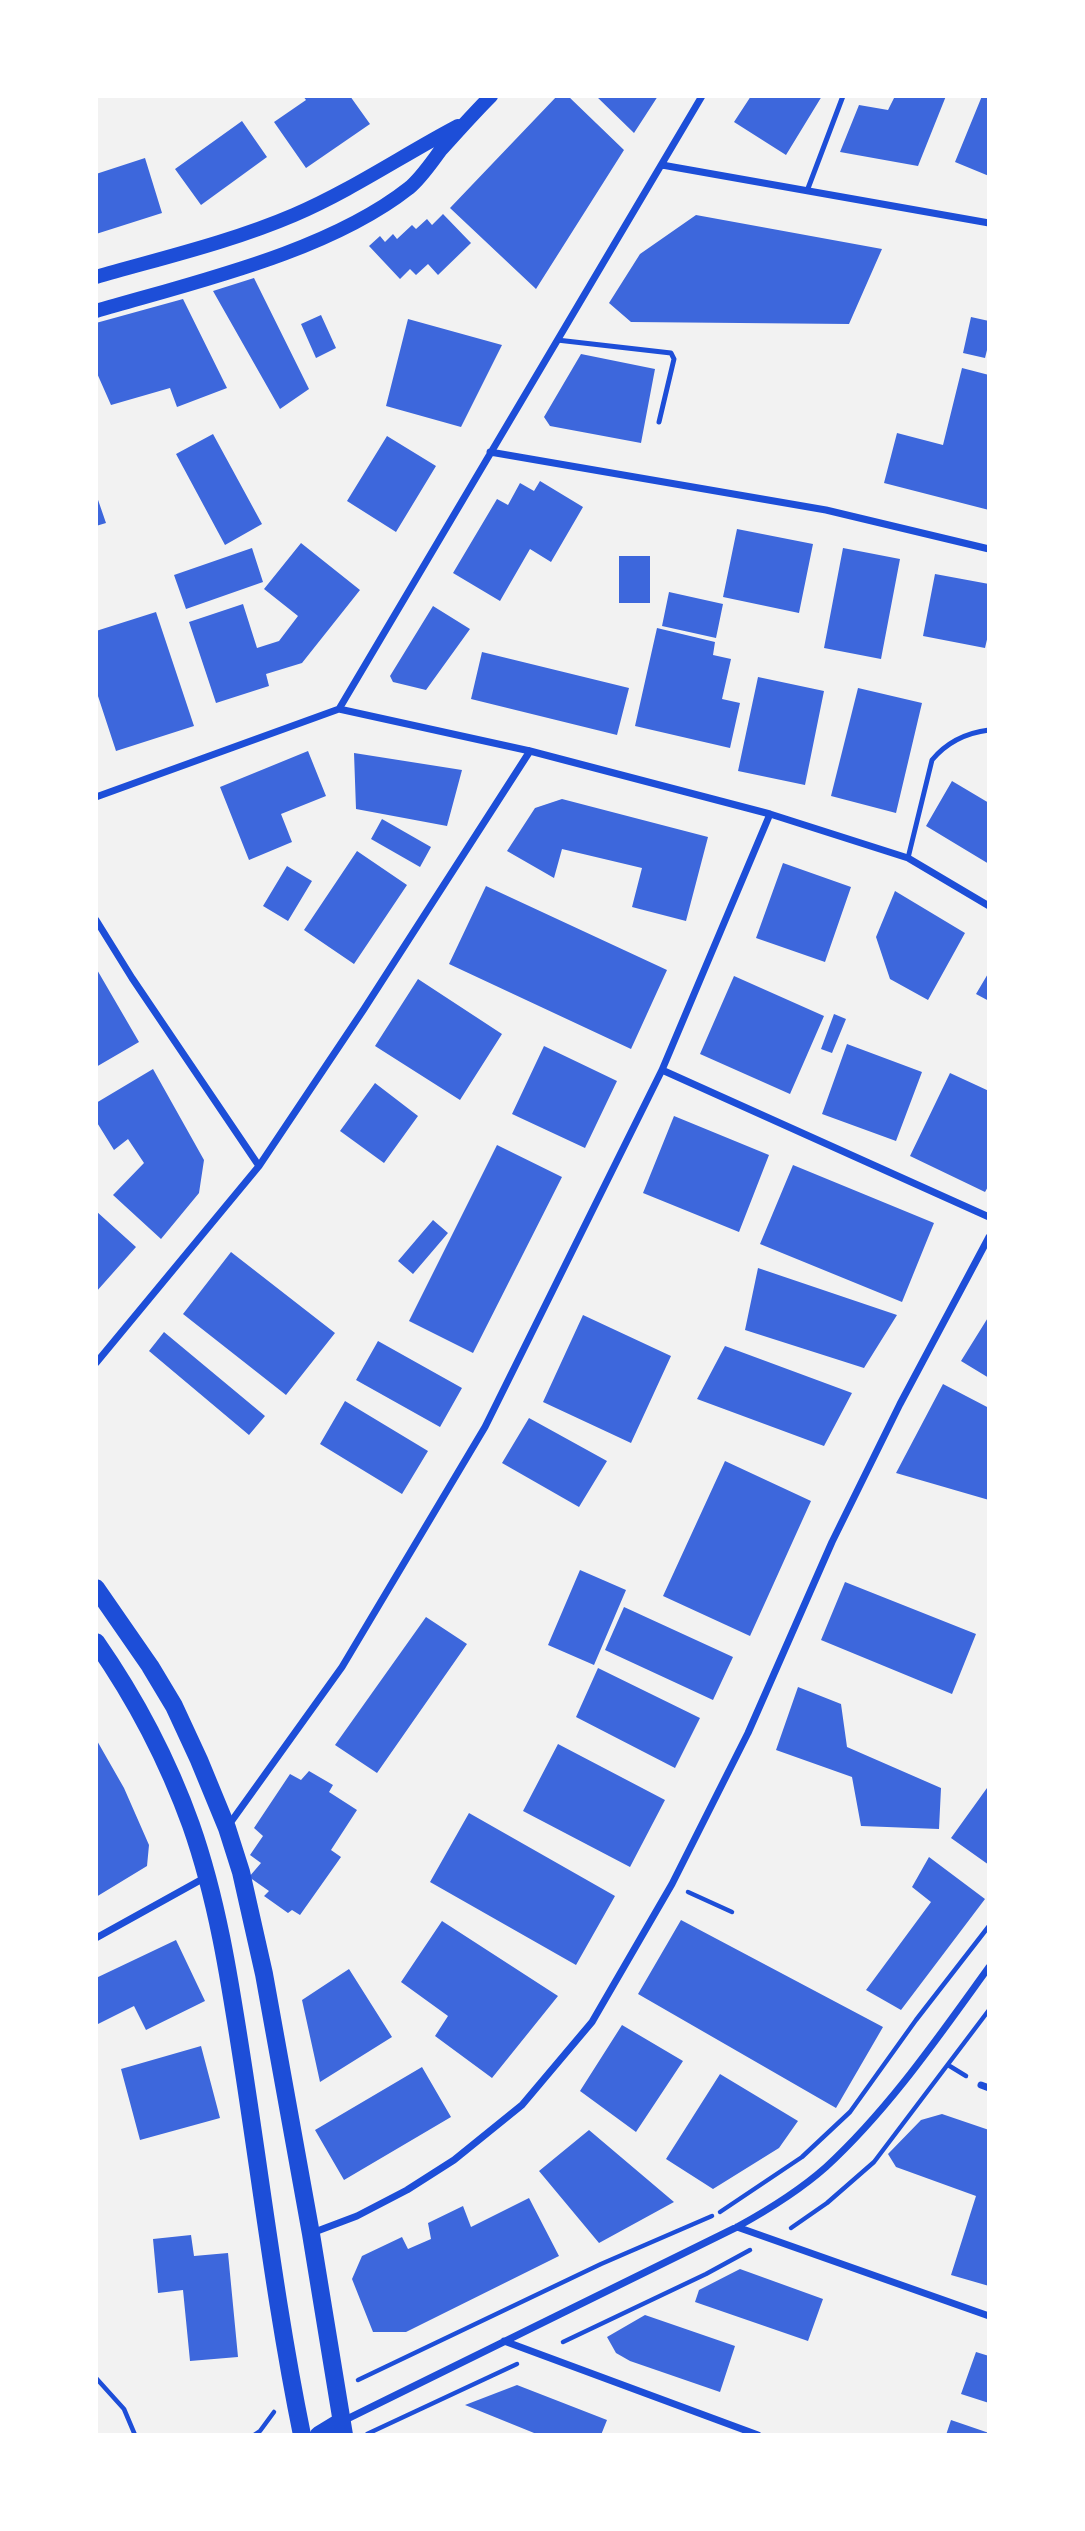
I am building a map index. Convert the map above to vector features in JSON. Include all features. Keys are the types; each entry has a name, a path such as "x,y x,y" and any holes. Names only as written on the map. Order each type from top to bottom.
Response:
{"main road":[{"path":"96,311 290,251 362,219 411,187 488,97"},
{"path":"96,277 217,243 293,215 359,183 408,152 464,123"},
{"path":"96,1588 174,1706 227,1828 254,1924 311,2234 343,2428 319,2435"},
{"path":"96,1642 129,1692 154,1740 190,1824 207,1877 220,1929 233,2004 285,2354 302,2435"}],"street":[{"path":"339,709 702,96"},
{"path":"662,165 989,223"},
{"path":"490,452 826,510 989,549"},
{"path":"96,797 339,709 530,751 770,814 908,858 989,906"},
{"path":"96,1363 259,1166 530,751"},
{"path":"227,1828 342,1667 485,1427 662,1070 770,814"},
{"path":"96,920 259,1166"},
{"path":"662,1070 989,1217"},
{"path":"311,2234 356,2216 407,2190 454,2160 522,2105 592,2022 671,1884 748,1733 832,1542 900,1404 989,1237"},
{"path":"96,1938 207,1877"},
{"path":"343,2428 504,2341 737,2227 803,2186 845,2147 929,2049 989,1967"},
{"path":"737,2227 989,2316"},
{"path":"504,2341 758,2435"}],"lane":[{"path":"807,191 843,96"},
{"path":"557,340 671,353 674,359 659,422"},
{"path":"908,858 932,760 942,748 954,740 972,732 989,730"}],"path":[{"path":"671,1884 732,1912"},
{"path":"358,2381 601,2264 717,2214 802,2157 850,2112 916,2020 989,1926"},
{"path":"948,2065 989,2010"},
{"path":"96,2378 124,2409 135,2435"},
{"path":"254,2435 260,2431"}],"building":[{"path":"303,96 350,96 370,124 306,168 274,122 306,100"},
{"path":"557,96 568,96 624,150 536,289 450,208"},
{"path":"596,96 658,96 634,133"},
{"path":"751,96 822,96 786,155 734,122"},
{"path":"895,96 946,96 918,166 840,152 859,105 888,110"},
{"path":"982,96 989,96 989,176 955,162"},
{"path":"242,121 267,157 201,205 175,169"},
{"path":"145,158 162,213 96,234 96,174"},
{"path":"443,214 471,243 438,275 428,264 416,275 410,269 400,279 369,246 380,236 385,242 393,234 397,239 412,225 416,229 427,219 432,225"},
{"path":"696,215 882,249 849,324 631,322 609,303 640,254"},
{"path":"254,278 309,389 280,409 213,291"},
{"path":"183,299 227,388 177,407 170,388 111,405 96,371 96,323"},
{"path":"321,315 336,348 316,358 301,324"},
{"path":"971,317 989,321 989,342 985,358 963,353"},
{"path":"408,319 502,345 461,427 386,406"},
{"path":"581,354 655,369 641,443 550,426 544,417"},
{"path":"962,368 989,375 989,510 884,483 897,433 943,445"},
{"path":"213,434 262,524 225,545 176,454"},
{"path":"387,436 436,466 396,532 347,501"},
{"path":"540,481 583,507 551,562 530,549 500,601 453,573 497,499 508,505 520,483 534,491"},
{"path":"96,494 106,523 96,526"},
{"path":"737,529 813,544 799,613 723,597"},
{"path":"301,543 360,590 302,663 266,674 269,686 216,703 189,622 243,604 257,648 279,641 298,616 264,589"},
{"path":"252,548 263,582 186,609 174,575"},
{"path":"843,548 900,559 881,659 824,648"},
{"path":"619,556 650,556 650,603 619,603"},
{"path":"935,574 989,584 989,631 985,648 923,636"},
{"path":"669,592 723,604 716,638 662,626"},
{"path":"433,606 470,629 426,690 393,682 390,676"},
{"path":"156,612 194,726 116,751 96,690 96,631"},
{"path":"657,628 715,642 713,655 731,659 722,699 740,703 730,748 635,726"},
{"path":"482,652 629,688 617,735 471,699"},
{"path":"758,677 824,691 805,785 738,771"},
{"path":"858,688 922,703 896,813 831,796"},
{"path":"308,751 326,796 281,814 292,842 249,860 220,787"},
{"path":"354,753 462,770 447,826 356,809"},
{"path":"952,781 989,803 989,864 926,826"},
{"path":"562,799 708,837 686,921 632,907 642,868 562,849 554,878 507,851 535,808"},
{"path":"382,819 431,847 420,867 371,839"},
{"path":"357,851 407,885 354,964 304,930"},
{"path":"783,863 851,887 825,962 756,938"},
{"path":"287,866 312,881 288,921 263,906"},
{"path":"486,886 667,970 631,1049 449,964"},
{"path":"895,891 965,933 928,1000 890,979 876,937"},
{"path":"96,968 139,1042 96,1067"},
{"path":"989,972 989,1001 976,994"},
{"path":"734,976 824,1016 790,1094 700,1054"},
{"path":"418,979 502,1034 460,1100 375,1046"},
{"path":"834,1014 846,1019 832,1053 821,1049"},
{"path":"847,1044 922,1072 896,1141 822,1114"},
{"path":"544,1046 617,1081 585,1148 512,1114"},
{"path":"153,1069 204,1160 199,1193 161,1239 113,1195 144,1163 128,1139 114,1150 96,1121 96,1103"},
{"path":"950,1073 989,1091 989,1185 985,1192 910,1156"},
{"path":"375,1083 418,1116 384,1163 340,1131"},
{"path":"674,1116 769,1155 739,1232 643,1193"},
{"path":"497,1145 562,1177 473,1353 409,1321"},
{"path":"793,1165 934,1223 902,1302 760,1244"},
{"path":"96,1211 136,1247 96,1292"},
{"path":"433,1220 448,1233 413,1274 398,1261"},
{"path":"231,1252 335,1333 286,1395 183,1314"},
{"path":"758,1268 897,1315 864,1368 745,1330"},
{"path":"583,1315 671,1356 631,1443 543,1402"},
{"path":"989,1316 989,1378 961,1361"},
{"path":"164,1332 265,1416 249,1435 149,1351"},
{"path":"378,1341 462,1388 440,1427 356,1380"},
{"path":"725,1346 852,1393 824,1446 697,1399"},
{"path":"943,1384 989,1408 989,1500 896,1473"},
{"path":"345,1401 428,1451 402,1494 320,1444"},
{"path":"529,1418 607,1461 579,1507 502,1463"},
{"path":"725,1461 811,1501 750,1636 663,1596"},
{"path":"580,1570 626,1590 594,1665 548,1645"},
{"path":"845,1582 976,1634 952,1694 821,1640"},
{"path":"624,1607 733,1657 713,1700 605,1650"},
{"path":"426,1617 467,1644 377,1773 335,1745"},
{"path":"598,1668 700,1718 675,1768 576,1717"},
{"path":"798,1687 841,1704 847,1747 941,1788 939,1829 861,1826 852,1777 776,1750"},
{"path":"96,1739 124,1788 149,1845 147,1866 96,1897"},
{"path":"558,1744 665,1800 630,1867 523,1811"},
{"path":"309,1771 333,1785 329,1792 357,1810 331,1850 341,1857 300,1915 292,1910 288,1913 264,1896 269,1891 249,1877 261,1863 250,1855 263,1836 254,1828 290,1774 301,1780"},
{"path":"987,1788 989,1789 989,1865 951,1838"},
{"path":"469,1813 615,1896 576,1965 430,1882"},
{"path":"929,1857 985,1899 901,2010 866,1990 931,1902 912,1887"},
{"path":"681,1920 883,2027 836,2108 638,1994"},
{"path":"442,1921 558,1996 492,2078 435,2036 448,2016 401,1982"},
{"path":"176,1940 205,2001 146,2030 134,2006 96,2025 96,1978"},
{"path":"349,1969 392,2037 320,2082 302,2000"},
{"path":"622,2025 683,2061 636,2132 580,2091"},
{"path":"201,2046 220,2118 140,2140 121,2069"},
{"path":"422,2067 451,2117 344,2180 315,2130"},
{"path":"720,2074 798,2121 779,2148 713,2189 666,2159"},
{"path":"942,2114 989,2130 989,2286 951,2275 976,2196 896,2167 888,2154 921,2120"},
{"path":"589,2130 674,2202 599,2243 539,2171"},
{"path":"529,2198 559,2256 406,2332 373,2332 352,2279 362,2256 402,2237 408,2249 431,2239 428,2223 463,2206 471,2227"},
{"path":"191,2235 194,2256 228,2253 238,2357 190,2361 183,2290 158,2293 153,2239"},
{"path":"740,2269 823,2299 808,2341 695,2302 699,2290"},
{"path":"645,2315 735,2346 720,2392 630,2361 616,2353 607,2337"},
{"path":"976,2352 989,2356 989,2403 961,2394"},
{"path":"517,2385 607,2420 601,2435 539,2435 465,2405"},
{"path":"951,2420 989,2433 989,2435 946,2435"}]}
